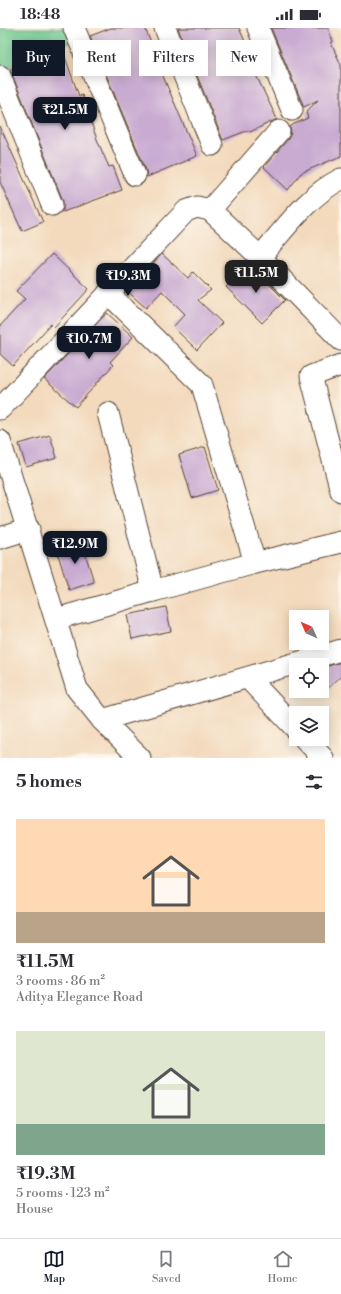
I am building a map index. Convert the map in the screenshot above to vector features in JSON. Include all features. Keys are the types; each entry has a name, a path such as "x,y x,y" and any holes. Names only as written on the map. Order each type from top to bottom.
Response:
{"street":[{"path":"74,28 135,176"},
{"path":"165,28 212,145"},
{"path":"258,28 292,110"},
{"path":"0,76 52,205"},
{"path":"210,210 279,131"},
{"path":"260,257 313,197 325,187 341,179"},
{"path":"0,409 186,211 197,207 210,210 260,257 341,340"},
{"path":"108,293 202,385 255,563"},
{"path":"341,366 311,376 341,491"},
{"path":"108,413 153,592"},
{"path":"0,441 29,529 77,688 102,720 140,758"},
{"path":"0,538 29,529"},
{"path":"56,619 255,563 341,542"},
{"path":"102,720 341,650"},
{"path":"248,678 289,722"},
{"path":"312,746 323,758"}],"green space":[{"path":"0,28 65,28 71,42 65,44 65,40 12,40 12,66 2,70 0,66"}],"building":[{"path":"111,28 145,28 150,40 139,40 139,76 163,76 197,156 147,177 146,170 107,76 131,76 131,40 92,40 90,36"},
{"path":"178,28 239,28 244,40 216,40 216,76 256,76 277,119 250,132 249,130 223,140 197,76 208,76 208,40 183,40"},
{"path":"271,28 328,28 333,42 331,43 341,65 341,156 301,173 288,190 264,167 288,139 291,133 290,127 308,118 306,112 318,100 304,107"},
{"path":"65,57 79,96 82,95 91,116 89,117 98,142 109,167 113,166 122,190 63,212 63,201 13,76 65,76"},
{"path":"0,126 43,222 22,231 0,182"},
{"path":"52,254 89,289 54,327 51,324 13,366 0,354 0,326 25,299 16,291"},
{"path":"162,254 188,278 193,272 211,290 198,300 222,323 197,350 173,327 185,314 162,291 146,308 127,291"},
{"path":"249,264 285,300 262,323 226,287"},
{"path":"107,313 133,337 110,362 113,365 76,407 44,379"},
{"path":"50,435 57,458 26,467 19,444"},
{"path":"205,447 218,490 192,498 179,455"},
{"path":"81,540 94,582 69,590 56,548"},
{"path":"166,607 171,631 132,639 127,615"},
{"path":"341,662 341,676 329,687 329,666"}]}
